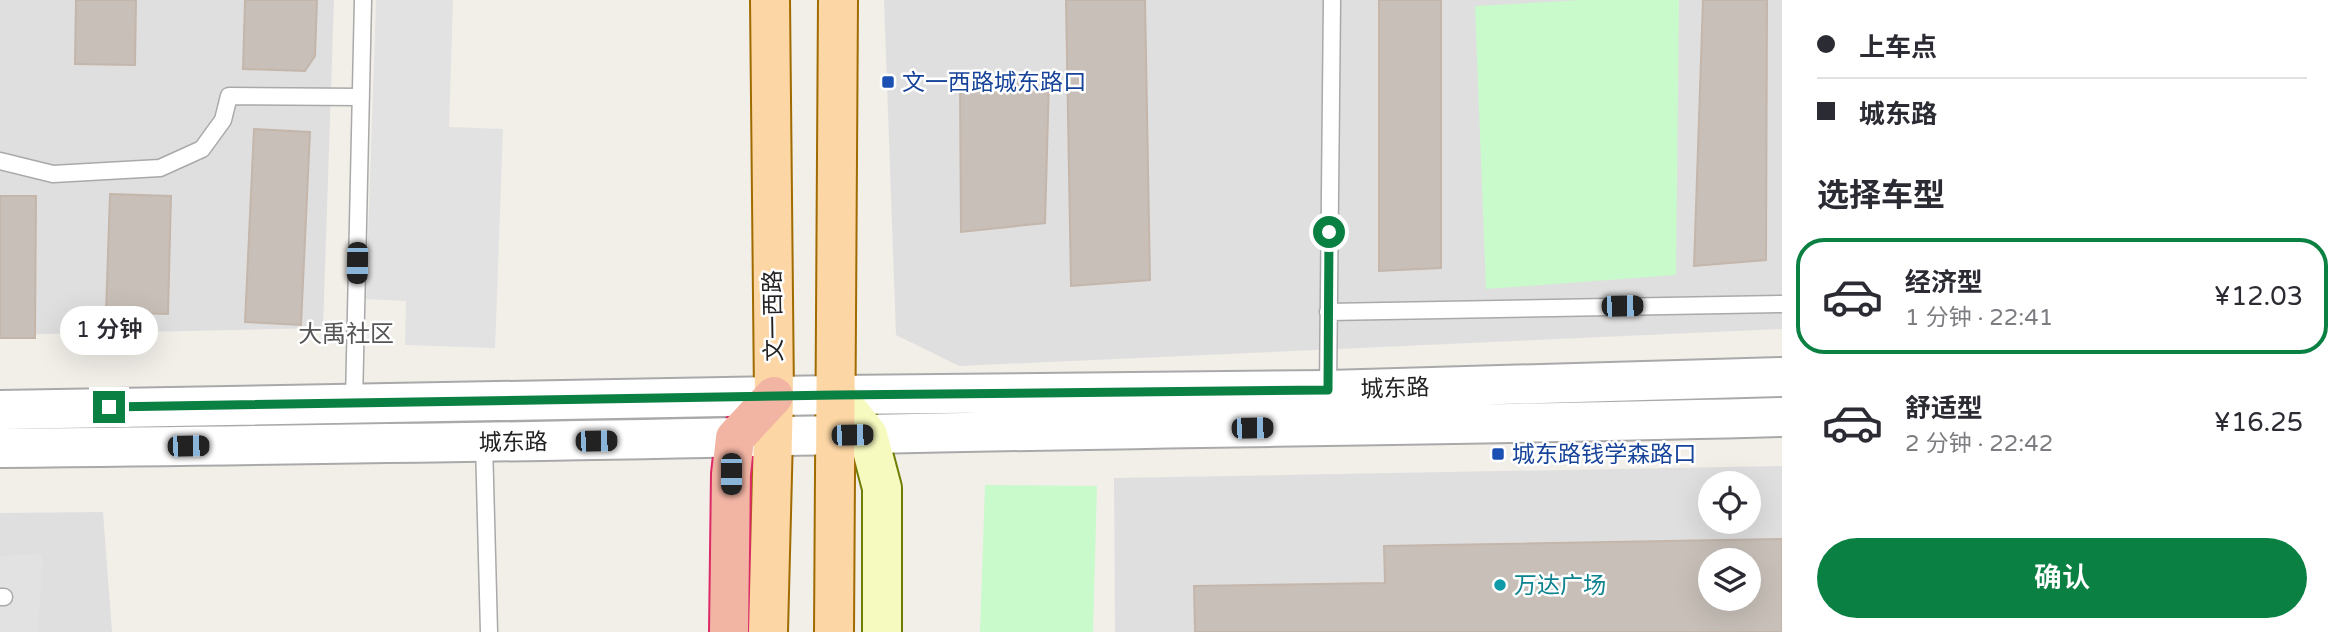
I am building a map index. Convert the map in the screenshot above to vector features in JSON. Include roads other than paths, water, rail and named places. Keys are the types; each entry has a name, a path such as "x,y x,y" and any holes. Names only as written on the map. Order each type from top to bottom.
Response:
{"highway":[{"path":"729,632 731,474 754,437 774,396"}],"main road":[{"name":"文一西路","path":"770,0 774,396"},
{"path":"838,0 836,395 852,435 882,488 882,632"},
{"path":"834,632 852,435"},
{"path":"754,437 768,632"}],"street":[{"name":"城东路","path":"0,410 354,402 1328,390 1782,377"},
{"name":"城东路","path":"0,448 484,443 1540,424 1782,417"}],"lane":[{"path":"354,402 363,0"},
{"path":"1328,390 1332,0"},
{"path":"0,161 53,174 160,168 202,149 223,120 229,96 361,97"},
{"path":"1328,312 1782,304"},
{"path":"484,443 489,632"}],"place":[{"name":"文一西路城东路口","path":"888,82"},
{"name":"城东路钱学森路口","path":"1498,454"},
{"name":"万达广场","path":"1500,585"}],"district":[{"name":"大禹社区","path":"346,334"}]}
